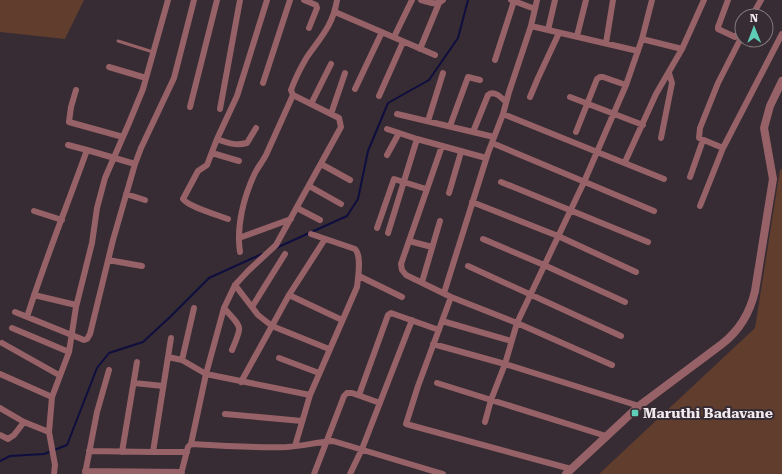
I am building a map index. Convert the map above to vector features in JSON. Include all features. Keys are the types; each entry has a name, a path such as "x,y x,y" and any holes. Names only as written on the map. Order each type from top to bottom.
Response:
{"street":[{"path":"54,474 55,465 49,432 52,397 59,375 69,352 76,305 92,243 97,208 104,178 140,96 168,0"},
{"path":"15,312 84,340 87,339 90,334 108,260 135,164 140,148 174,78 194,0"},
{"path":"190,106 217,0"},
{"path":"220,110 240,0"},
{"path":"228,219 184,202 183,199 198,171 207,165 237,96 267,0"},
{"path":"263,83 290,0"},
{"path":"304,0 316,5 317,8 309,28"},
{"path":"240,252 239,238 243,211 255,172 265,157 293,95 291,90 301,68 307,57 323,36 336,12 338,0"},
{"path":"394,37 412,0"},
{"path":"421,0 435,4 441,2"},
{"path":"444,293 486,158 503,114 519,59 531,26 537,0"},
{"path":"548,30 555,0"},
{"path":"577,36 586,0"},
{"path":"606,43 613,0"},
{"path":"485,422 517,323 584,182 626,85 642,39 652,0"},
{"path":"625,162 643,126 656,94 682,49 704,0"},
{"path":"728,0 718,29 734,37"},
{"path":"495,60 516,1 535,9"},
{"path":"420,49 441,2"},
{"path":"336,12 435,55"},
{"path":"531,26 638,51"},
{"path":"355,89 382,32"},
{"path":"530,97 559,33"},
{"path":"700,206 723,148 782,34"},
{"path":"642,39 682,49"},
{"path":"380,96 403,42"},
{"path":"723,148 699,138 700,128 718,83 736,48"},
{"path":"310,104 331,64"},
{"path":"110,67 146,78"},
{"path":"661,138 672,83 669,72"},
{"path":"330,114 346,73"},
{"path":"428,121 443,73"},
{"path":"450,126 468,77 480,80"},
{"path":"576,132 597,79 600,77 626,85"},
{"path":"451,297 418,386 406,424 569,471 639,406 729,339 748,314 755,291 774,179 764,128 770,106 782,80"},
{"path":"76,90 69,122 123,137"},
{"path":"473,132 490,93 495,93 506,102"},
{"path":"110,370 97,412 85,472 181,473 191,444 206,374 224,308 235,285 276,245 341,127 340,118 293,95"},
{"path":"570,97 643,126"},
{"path":"397,114 494,137"},
{"path":"503,114 664,179"},
{"path":"217,139 229,144 240,145 247,143 256,128"},
{"path":"387,129 461,152 486,158"},
{"path":"387,155 399,133"},
{"path":"388,233 405,182 417,139"},
{"path":"690,177 703,140"},
{"path":"492,144 654,211"},
{"path":"68,145 135,164"},
{"path":"442,146 401,264 402,270 406,275 451,297 517,323 612,366"},
{"path":"27,317 42,270 87,150"},
{"path":"449,193 461,152"},
{"path":"212,153 239,161"},
{"path":"321,164 350,180"},
{"path":"377,228 394,179 426,189"},
{"path":"502,182 648,242"},
{"path":"309,186 341,204"},
{"path":"126,194 145,200"},
{"path":"472,202 558,236 636,272"},
{"path":"297,208 320,220"},
{"path":"34,211 62,220"},
{"path":"239,238 291,219"},
{"path":"422,282 440,221"},
{"path":"295,446 310,395 357,287 358,276 357,251 355,249 311,234"},
{"path":"241,382 289,295 325,239"},
{"path":"483,239 625,302"},
{"path":"409,241 432,247"},
{"path":"252,306 285,254"},
{"path":"108,260 142,266"},
{"path":"468,266 622,336"},
{"path":"358,276 402,297"},
{"path":"235,285 258,315 272,326 329,349"},
{"path":"34,295 76,305"},
{"path":"289,295 342,320"},
{"path":"182,360 194,308"},
{"path":"224,308 239,326 240,331 232,350"},
{"path":"359,395 388,315 391,312 439,330"},
{"path":"350,474 362,449 412,320"},
{"path":"442,321 511,341"},
{"path":"12,328 69,352"},
{"path":"153,452 171,338"},
{"path":"2,343 59,375"},
{"path":"434,344 505,364 639,406"},
{"path":"168,357 182,360 206,374 310,395"},
{"path":"279,358 319,373"},
{"path":"122,452 137,362"},
{"path":"0,374 52,397"},
{"path":"134,383 163,386"},
{"path":"436,383 606,436"},
{"path":"314,474 344,396 347,393 352,393 380,403"},
{"path":"0,408 24,422 49,432"},
{"path":"225,414 302,421"},
{"path":"0,435 8,439 14,435 24,422"},
{"path":"191,444 265,448 308,446 333,441 443,474"},
{"path":"89,451 187,452"}],"lane":[{"path":"118,41 154,52"}],"shaded area":[{"path":"0,0 84,0 65,39 0,32"},
{"path":"782,169 782,474 599,474 755,328 780,170"}],"waterway":[{"path":"276,248 347,216 358,199 368,151 388,103 429,80 458,38 468,0"},
{"path":"0,461 10,456 44,454 67,445 97,368 109,353 143,342 209,278 262,254"}],"place":[{"name":"Maruthi Badavane","path":"635,413"}]}
